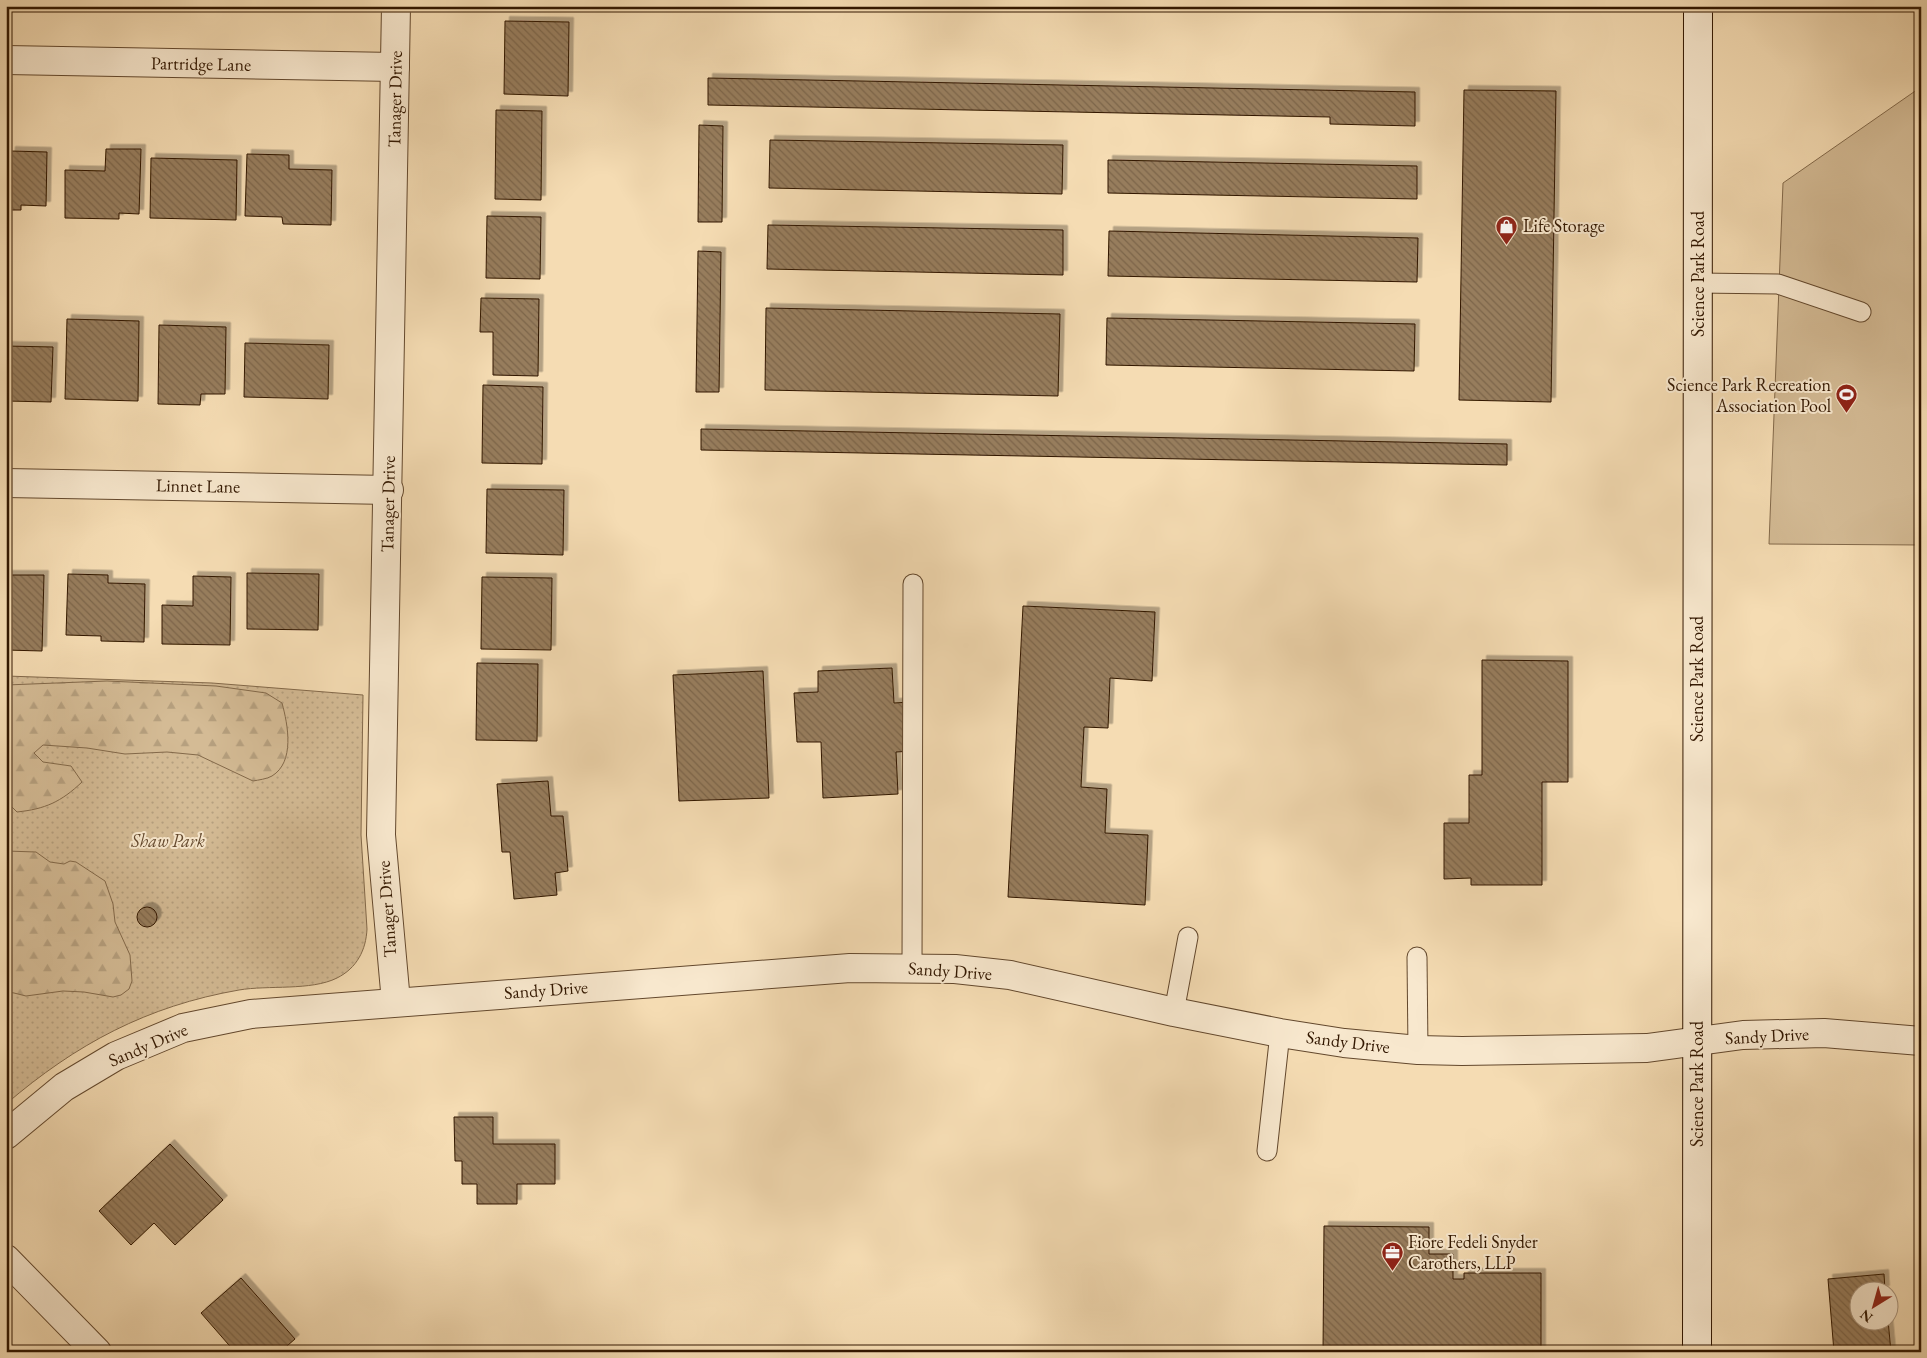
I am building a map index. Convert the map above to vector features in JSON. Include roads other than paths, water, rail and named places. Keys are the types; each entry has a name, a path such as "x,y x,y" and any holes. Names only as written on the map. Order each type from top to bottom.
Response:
{"street":[{"name":"Tanager Drive","path":"396,6 389,490 381,835 396,1002"},
{"name":"Science Park Road","path":"1697,1352 1698,6"},
{"name":"Partridge Lane","path":"6,60 395,67"},
{"name":"Linnet Lane","path":"6,483 389,490"},
{"name":"Sandy Drive","path":"6,1135 64,1087 116,1056 182,1028 251,1014 850,968 955,969 1010,975 1174,1012 1280,1033 1344,1043 1418,1050 1647,1048 1742,1035 1824,1033 1921,1041"},
{"path":"6,1259 97,1352"}],"lane":[{"path":"1698,282 1778,284 1861,312"},
{"path":"912,968 913,584"},
{"path":"1174,1012 1188,937"},
{"path":"1417,957 1418,1050"},
{"path":"1267,1151 1280,1033"}],"place":[{"name":"Life Storage","path":"1507,245"},
{"name":"Science Park Recreation Association Pool","path":"1847,414"},
{"name":"Fiore Fedeli Snyder Carothers, LLP","path":"1392,1271"}],"park label":[{"name":"Shaw Park","path":"168,841"}]}
